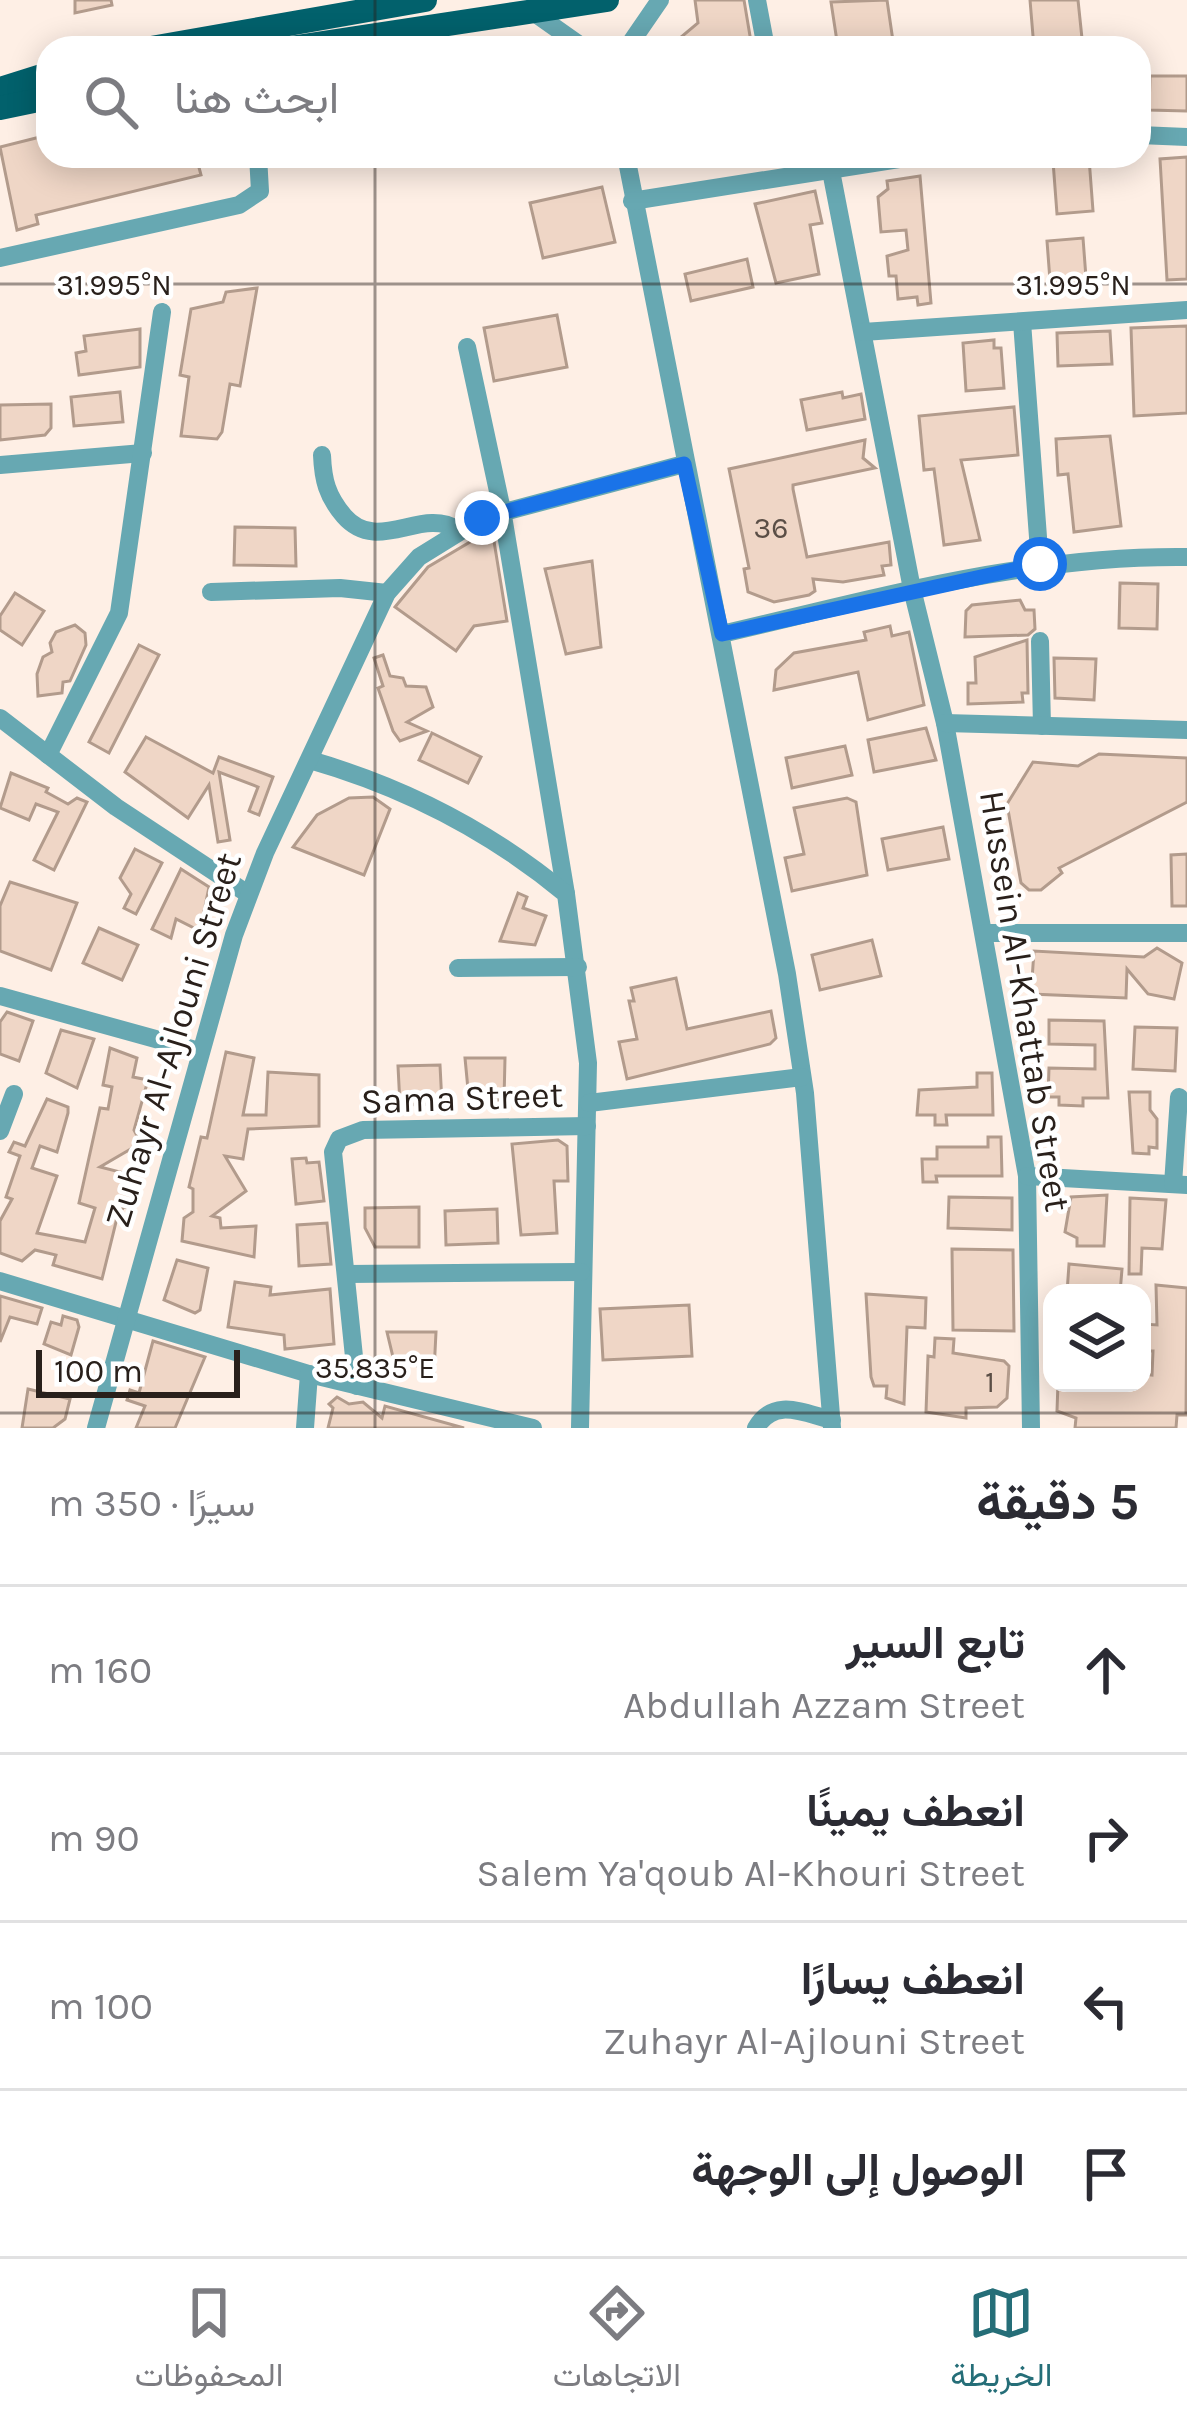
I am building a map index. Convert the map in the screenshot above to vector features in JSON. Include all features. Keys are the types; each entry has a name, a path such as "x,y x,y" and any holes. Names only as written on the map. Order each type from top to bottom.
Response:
{"main road":[{"path":"220,36 425,0"},
{"path":"371,36 607,0"},
{"path":"0,85 36,76"},
{"path":"0,108 36,101"}],"street":[{"path":"635,36 660,0"},
{"path":"757,0 764,36"},
{"path":"533,12 567,36"},
{"path":"0,117 36,104"},
{"path":"1151,136 1187,137"},
{"path":"0,258 239,205 260,191 259,168"},
{"path":"628,168 722,634 802,1077 832,1424 780,1407 770,1410 756,1428"},
{"path":"632,201 848,168"},
{"name":"Hussein Al-Khattab Street","path":"831,171 912,589 945,723 1027,1176 1031,1428"},
{"path":"863,332 1187,310"},
{"path":"49,755 119,614 162,312"},
{"path":"1022,322 1040,564"},
{"path":"467,347 502,510 578,967 589,1103 580,1428"},
{"path":"0,465 143,453"},
{"path":"322,455 328,495 357,529 376,534 439,524 458,530"},
{"name":"Zuhayr Al-Ajlouni Street","path":"96,1428 199,1051 248,894 386,593 419,557 458,530 502,510 684,464"},
{"path":"722,634 1040,564 1187,557"},
{"path":"211,592 386,593"},
{"path":"1040,641 1042,726"},
{"path":"0,718 166,843 248,894"},
{"path":"945,723 1187,730"},
{"path":"310,760 378,780 422,801 504,848 566,894"},
{"path":"985,933 1187,934"},
{"path":"458,968 578,967"},
{"path":"0,997 199,1051"},
{"path":"589,1103 802,1077"},
{"path":"0,1131 14,1094"},
{"path":"1027,1176 1180,1184 1179,1097"},
{"name":"Sama Street","path":"357,1386 333,1152 339,1138 363,1130 587,1126"},
{"path":"347,1274 581,1272"},
{"path":"0,1282 309,1374 533,1428"},
{"path":"1031,1305 1043,1306"},
{"path":"305,1428 309,1374"}],"building":[{"path":"75,0 111,0 112,5 75,13"},
{"path":"695,0 744,0 750,36 682,36 698,23"},
{"path":"887,0 892,36 836,36 831,2"},
{"path":"1030,0 1078,0 1082,36 1033,36"},
{"path":"1151,76 1187,76 1187,111 1151,110"},
{"path":"36,138 36,168 199,168 201,175 36,215 38,224 17,230 0,147"},
{"path":"1187,157 1187,279 1167,280 1160,159"},
{"path":"1054,168 1090,168 1093,211 1057,214"},
{"path":"920,176 931,303 918,305 917,297 898,299 896,276 889,276 887,256 908,250 906,230 881,232 878,197 888,189 887,181"},
{"path":"602,187 615,242 543,258 530,203"},
{"path":"815,191 822,223 810,225 819,274 776,283 755,204"},
{"path":"1083,238 1087,291 1051,294 1047,241"},
{"path":"747,259 753,287 691,301 685,274"},
{"path":"257,288 240,386 230,384 222,432 217,439 181,436 189,377 180,375 191,309 223,302 226,292"},
{"path":"557,315 567,367 494,381 484,328"},
{"path":"1187,326 1187,413 1134,416 1131,328"},
{"path":"140,329 140,367 79,375 76,353 86,351 84,336"},
{"path":"1110,331 1112,364 1058,366 1057,333"},
{"path":"994,340 994,348 1001,348 1004,388 966,391 963,343"},
{"path":"120,392 123,422 74,426 71,397"},
{"path":"842,392 843,398 861,394 865,419 807,430 801,400"},
{"path":"51,404 51,428 45,435 0,440 0,405"},
{"path":"1014,407 1018,455 961,460 980,540 944,545 934,469 924,470 919,416"},
{"path":"1110,436 1121,526 1074,532 1068,474 1058,475 1056,439"},
{"path":"865,440 863,458 875,468 793,485 793,489 807,557 889,542 891,565 882,566 884,575 843,582 813,579 815,591 809,595 774,602 748,592 744,569 749,568 729,469"},
{"path":"235,527 295,528 296,566 234,565"},
{"path":"492,529 507,621 474,626 456,651 395,607 428,567"},
{"path":"592,561 601,647 566,654 545,569"},
{"path":"1120,583 1158,584 1157,629 1119,628"},
{"path":"15,593 44,611 22,645 0,630 0,616"},
{"path":"1020,600 1025,610 1034,610 1035,629 1028,635 965,637 966,611 972,605"},
{"path":"75,625 85,633 86,645 70,681 63,682 62,693 38,696 37,674 43,657 52,652 50,643 56,632"},
{"path":"890,626 892,636 909,632 924,705 868,720 858,672 774,690 776,670 794,653 866,640 864,632"},
{"path":"1027,640 1028,693 1022,693 1023,702 968,704 968,683 976,683 975,657"},
{"path":"139,645 159,655 109,753 89,742"},
{"path":"383,655 390,676 403,678 406,686 426,687 433,707 407,722 427,731 400,741 393,731 378,688 383,686 374,658"},
{"path":"1054,658 1096,659 1094,700 1055,698"},
{"path":"926,728 936,760 874,772 868,740"},
{"path":"432,733 481,757 468,783 419,760"},
{"path":"146,737 213,773 219,757 273,777 259,815 249,811 258,787 219,772 230,840 218,842 209,785 188,818 125,772"},
{"path":"845,746 852,775 792,788 786,758"},
{"path":"1099,754 1187,758 1187,802 1059,868 1062,873 1041,890 1029,890 1021,883 1007,804 1033,762 1078,766"},
{"path":"11,773 48,788 46,792 68,804 77,798 87,802 54,870 34,860 58,812 36,804 29,820 0,808"},
{"path":"373,797 390,809 364,875 293,847 317,815 349,798"},
{"path":"847,798 856,802 867,875 792,891 785,858 804,854 794,808"},
{"path":"943,827 949,859 888,870 882,839"},
{"path":"135,849 162,863 136,914 124,908 131,894 120,878"},
{"path":"1187,854 1187,906 1172,906 1171,855"},
{"path":"181,869 209,887 200,931 176,919 171,938 152,929"},
{"path":"10,882 77,903 51,970 0,951 0,906"},
{"path":"518,893 527,897 523,908 546,916 535,945 500,941"},
{"path":"99,928 138,945 122,980 83,963"},
{"path":"872,940 881,976 820,990 812,955"},
{"path":"1157,948 1182,963 1174,999 1148,994 1127,969 1126,998 1031,994 1034,951 1144,957"},
{"path":"676,978 687,1029 771,1011 776,1038 770,1044 627,1079 619,1042 637,1039 631,988"},
{"path":"7,1012 33,1021 19,1061 0,1054 0,1022"},
{"path":"1049,1020 1104,1021 1108,1098 1083,1098 1083,1106 1059,1105 1059,1097 1048,1097 1049,1068 1095,1069 1095,1045 1049,1044"},
{"path":"1135,1027 1177,1028 1175,1071 1133,1069"},
{"path":"61,1030 94,1039 77,1088 46,1073"},
{"path":"110,1048 137,1058 133,1077 148,1080 134,1130 141,1143 100,1167 124,1173 122,1179 133,1182 130,1192 136,1193 131,1209 124,1207 118,1214 102,1279 53,1265 56,1255 35,1250 22,1261 0,1253 0,1221 12,1199 6,1197 20,1156 9,1152 14,1142 25,1146 47,1099 68,1107 68,1113 57,1152 40,1146 32,1168 57,1176 37,1233 85,1242 95,1208 79,1203 100,1108 108,1109 112,1087 103,1085"},
{"path":"226,1052 254,1058 243,1115 266,1115 268,1072 319,1075 319,1126 248,1129 243,1159 225,1156 246,1191 212,1216 220,1218 221,1228 256,1226 254,1257 182,1241 184,1218 193,1212 193,1189 189,1187 201,1137 207,1138"},
{"path":"465,1058 505,1058 504,1100 469,1100"},
{"path":"440,1065 442,1104 400,1105 398,1066"},
{"path":"977,1073 992,1073 993,1115 946,1115 947,1125 935,1125 935,1115 917,1115 919,1090 977,1087"},
{"path":"1129,1092 1150,1092 1157,1148 1149,1147 1149,1154 1133,1153"},
{"path":"988,1137 1001,1137 1002,1176 936,1176 937,1182 923,1182 922,1159 937,1159 937,1147 988,1147"},
{"path":"558,1140 567,1146 568,1181 554,1181 557,1233 521,1235 512,1144"},
{"path":"306,1158 307,1163 319,1162 324,1201 296,1204 292,1159"},
{"path":"1107,1195 1104,1246 1077,1246 1077,1238 1065,1232 1071,1197"},
{"path":"949,1197 1012,1198 1012,1230 948,1228"},
{"path":"1130,1198 1166,1200 1162,1249 1142,1248 1141,1274 1129,1274"},
{"path":"419,1207 419,1247 375,1247 365,1228 365,1208"},
{"path":"497,1209 498,1243 446,1245 445,1211"},
{"path":"327,1223 331,1264 299,1266 297,1225"},
{"path":"952,1249 1013,1250 1014,1331 953,1330"},
{"path":"177,1260 208,1268 200,1310 195,1313 164,1300"},
{"path":"1069,1264 1122,1269 1121,1284 1068,1284"},
{"path":"235,1282 271,1287 270,1295 330,1289 334,1344 285,1349 284,1335 228,1327"},
{"path":"1156,1285 1187,1288 1186,1415 1177,1415 1176,1428 1075,1428 1076,1418 1057,1411 1058,1392 1151,1392 1151,1325 1157,1325"},
{"path":"866,1294 926,1298 925,1328 907,1327 904,1404 886,1398 887,1386 874,1386"},
{"path":"0,1296 42,1308 37,1324 10,1317 0,1342"},
{"path":"689,1305 692,1356 603,1360 600,1309"},
{"path":"63,1316 77,1320 79,1327 71,1355 44,1344 51,1322 61,1325"},
{"path":"387,1332 436,1332 434,1372 393,1357"},
{"path":"935,1338 954,1339 953,1353 1004,1361 1009,1366 1007,1398 997,1407 966,1408 966,1418 926,1412 928,1356 934,1357"},
{"path":"153,1341 205,1357 175,1428 136,1428 145,1406 127,1400 130,1390 139,1393"},
{"path":"28,1389 70,1399 65,1419 53,1428 22,1428"},
{"path":"337,1397 349,1404 363,1402 382,1418 385,1406 464,1428 328,1428 333,1408 329,1404"}],"route":[{"path":"482,518 684,464 722,634 1040,564"}]}
